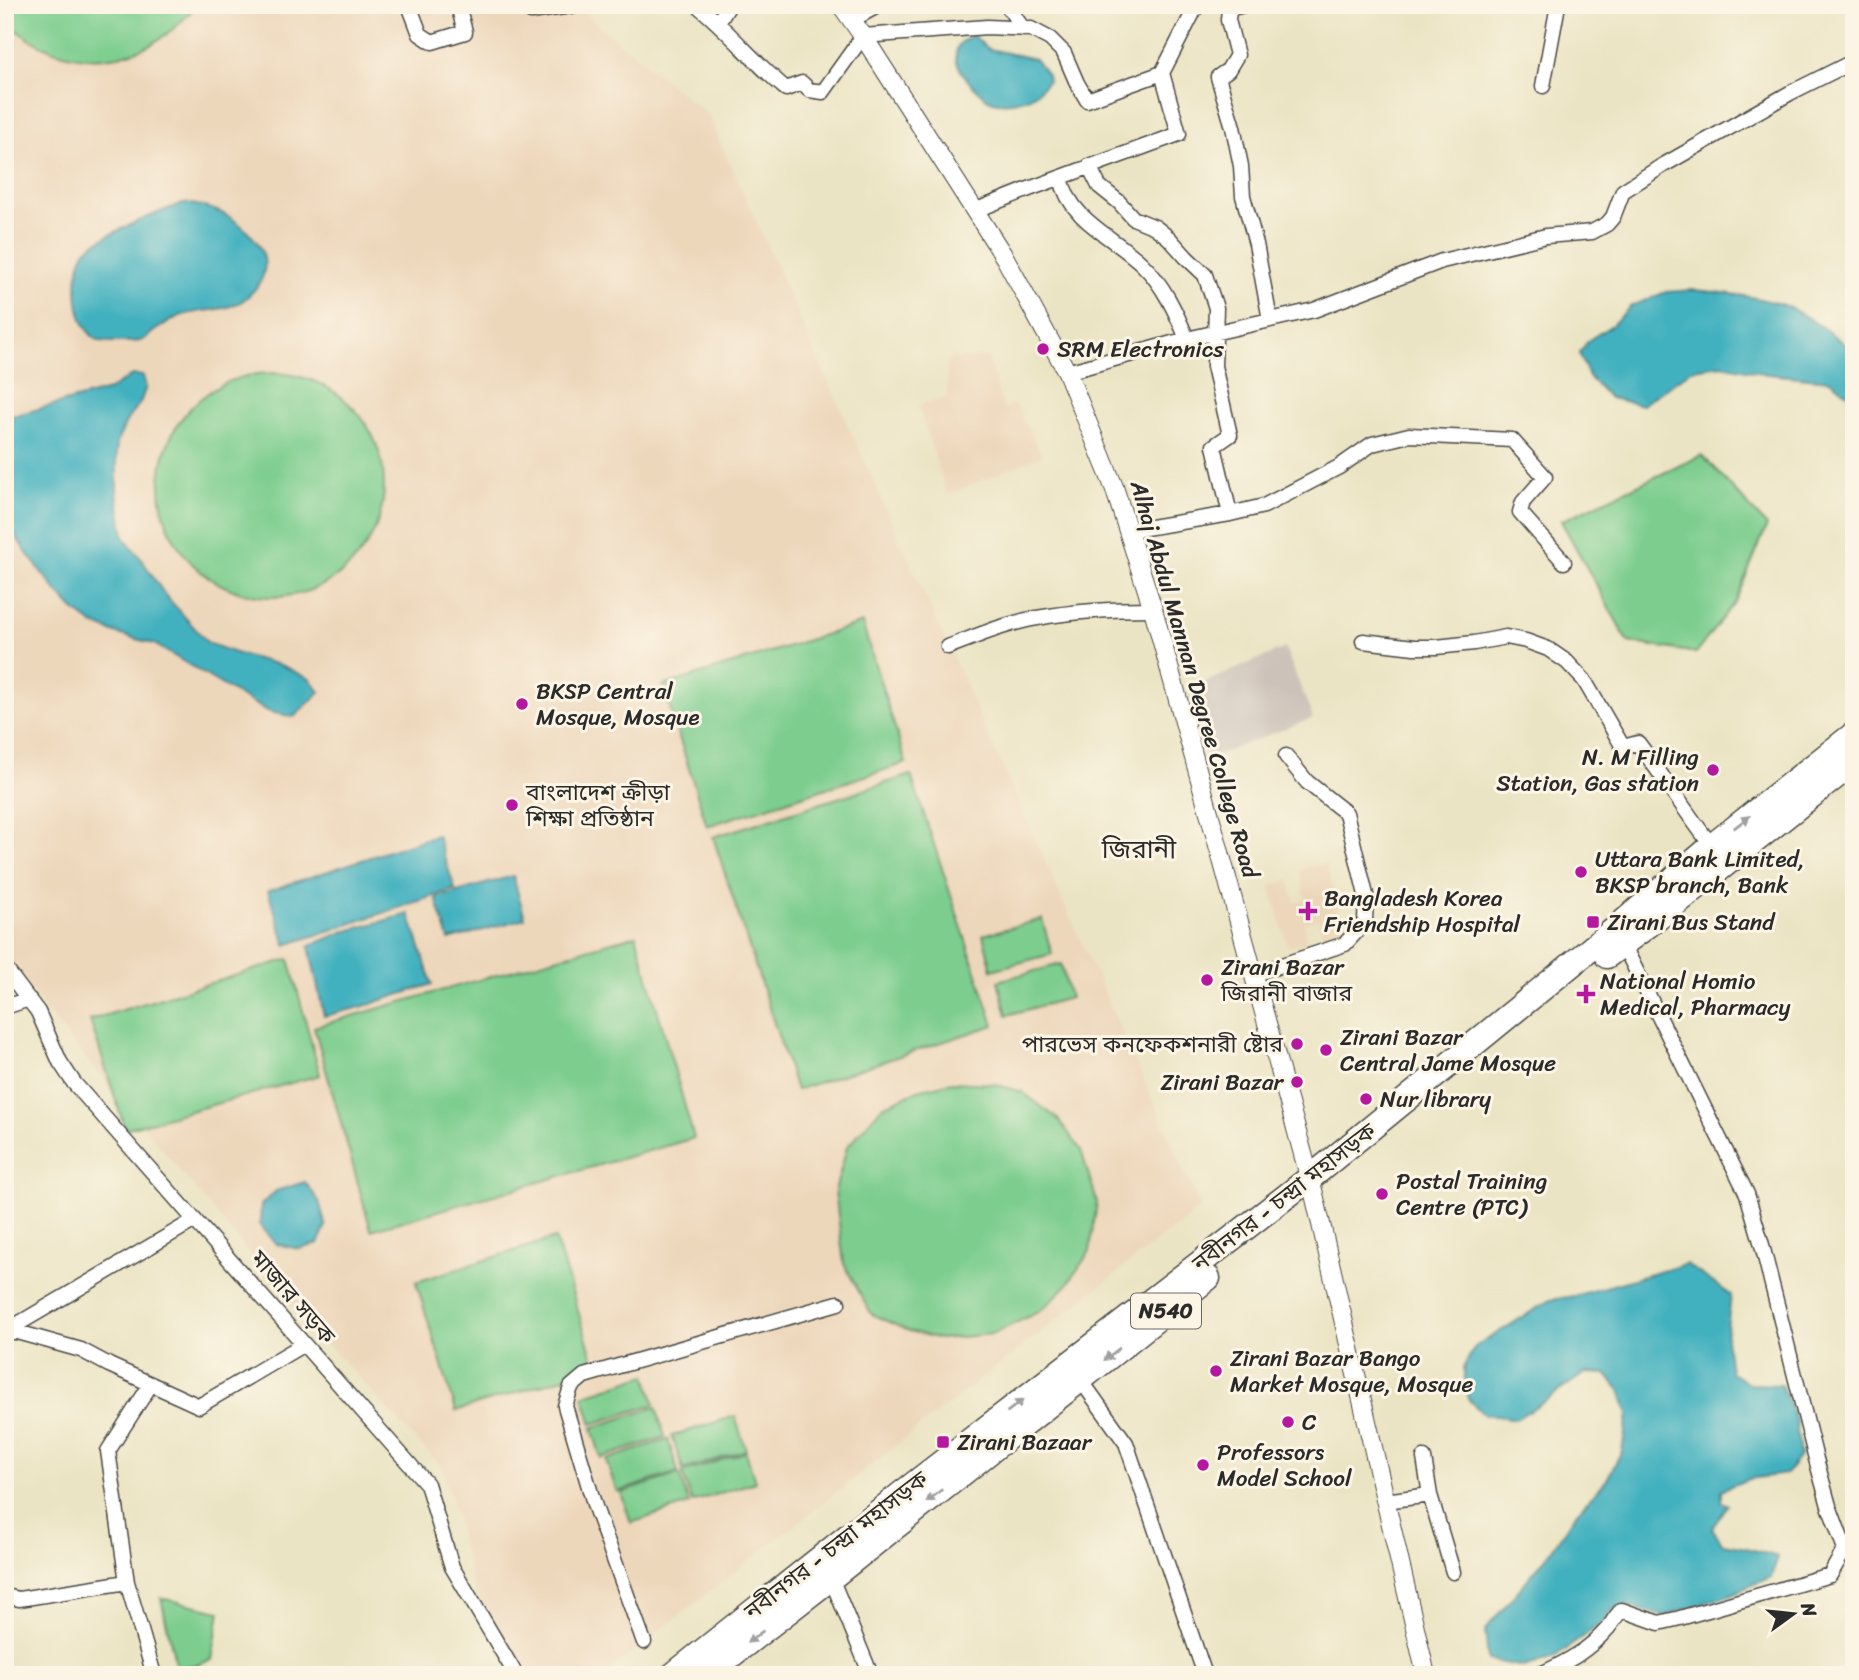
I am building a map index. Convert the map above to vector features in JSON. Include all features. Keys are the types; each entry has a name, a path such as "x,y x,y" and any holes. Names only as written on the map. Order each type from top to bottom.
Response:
{"highway":[{"name":"নবীনগর - চন্দ্রা মহাসড়ক","path":"718,1671 1080,1379 1619,936 1712,846 1854,734"},
{"name":"নবীনগর - চন্দ্রা মহাসড়ক","path":"1619,936 1654,922 1854,762"},
{"name":"নবীনগর - চন্দ্রা মহাসড়ক","path":"673,1675 901,1494 1312,1186"}],"street":[{"path":"409,5 420,34 432,42 465,32 458,5"},
{"path":"523,5 531,12 577,5"},
{"path":"697,5 786,89 802,83 809,90 822,92 863,36 987,27 1031,29 1050,39 1064,53 1087,100 1162,73"},
{"path":"718,23 729,5"},
{"path":"846,13 878,5"},
{"path":"1007,5 1023,29"},
{"path":"974,211 1179,134 1162,73 1197,5"},
{"path":"1243,5 1229,9 1228,20 1237,55 1228,70 1218,77 1233,127 1241,166 1243,196 1256,244 1270,320"},
{"path":"1543,86 1558,5"},
{"name":"Alhaj Abdul Mannan Degree College Road","path":"846,13 1005,258 1067,372 1114,487 1153,609 1312,1186 1426,1675"},
{"path":"1067,372 1187,339 1314,310 1442,261 1546,236 1598,230 1613,217 1623,191 1790,93 1854,61"},
{"path":"1088,166 1099,186 1133,218 1155,227 1169,238 1205,275 1216,308 1214,366 1230,435 1214,446 1230,514"},
{"path":"1061,178 1071,204 1109,239 1143,264 1174,308 1187,339"},
{"path":"1127,531 1264,506 1339,467 1371,444 1409,435 1512,440 1545,477 1523,502 1520,512 1564,562"},
{"path":"948,647 1035,618 1107,609 1153,609"},
{"path":"1363,641 1436,647 1506,636 1548,649 1567,662 1584,680 1623,747 1638,743 1712,846"},
{"path":"1255,974 1345,944 1366,922 1366,895 1346,813 1307,782 1286,756"},
{"path":"1539,1675 1578,1656 1609,1627 1622,1610 1659,1623 1680,1618 1830,1575 1849,1548 1829,1506 1747,1194 1619,936"},
{"name":"মাজার সড়ক","path":"5,968 38,1012 60,1062 74,1083 427,1484 452,1567 516,1675"},
{"path":"5,1007 29,999"},
{"path":"5,1332 195,1220"},
{"path":"644,1642 595,1507 565,1406 571,1387 584,1376 838,1303"},
{"path":"5,1332 16,1332 81,1350 199,1406 304,1344"},
{"path":"1080,1379 1126,1443 1205,1675"},
{"path":"151,1384 108,1451 127,1582 154,1675"},
{"path":"1424,1458 1430,1495 1453,1572"},
{"path":"1385,1501 1430,1495"},
{"path":"831,1578 871,1675"},
{"path":"5,1596 19,1599 127,1582"}],"shaded area":[{"name":"বাংলাদেশ ক্রীড়া শিক্ষা প্রতিষ্ঠান","path":"5,5 574,5 708,115 1201,1207 603,1675 529,1675 474,1591 444,1470 306,1321 5,962"},
{"path":"987,356 1004,410 1015,403 1042,455 947,495 918,405 947,398 948,360"},
{"path":"1285,648 1313,718 1207,759 1189,689"},
{"name":"Bangladesh Korea Friendship Hospital","path":"1326,863 1346,937 1325,943 1317,919 1304,924 1306,942 1288,947 1270,886 1289,880 1295,902 1305,899 1300,870"}],"green space":[{"path":"5,5 196,5 176,27 154,43 130,53 105,58 79,57 54,51 29,39 5,21"},
{"path":"272,373 315,382 334,392 351,406 365,423 375,442 384,485 375,528 365,547 351,564 334,578 315,588 272,597 229,588 210,578 193,564 179,547 169,528 160,485 169,442 179,423 193,406 210,392 229,382"},
{"path":"1702,455 1767,526 1736,600 1696,653 1628,642 1561,521"},
{"path":"862,623 906,763 707,826 663,686"},
{"path":"911,775 994,1025 796,1090 713,837"},
{"path":"1042,919 1052,954 992,970 983,935"},
{"path":"636,935 694,1138 371,1230 314,1027"},
{"path":"289,959 320,1075 125,1129 90,1020"},
{"path":"1061,964 1070,998 1007,1015 998,981"},
{"path":"952,1082 994,1084 1022,1092 1058,1119 1081,1150 1097,1202 1090,1251 1067,1285 1042,1310 993,1334 940,1339 909,1331 871,1314 844,1264 835,1191 847,1147 882,1107 918,1090"},
{"path":"555,1238 596,1368 456,1411 416,1282"},
{"path":"646,1375 655,1404 592,1424 583,1396"},
{"path":"656,1407 665,1437 601,1458 592,1428"},
{"path":"735,1416 746,1450 683,1470 672,1436"},
{"path":"668,1439 678,1472 617,1492 606,1460"},
{"path":"746,1452 755,1482 692,1502 682,1473"},
{"path":"679,1474 689,1504 631,1523 621,1493"},
{"path":"161,1598 220,1611 212,1660 177,1670"}],"water":[{"path":"973,36 989,49 1035,59 1047,75 1048,81 1032,96 1021,100 1004,103 987,98 966,78 956,59 959,45"},
{"path":"184,203 223,213 253,238 260,247 265,267 256,288 239,303 180,316 142,340 98,340 84,324 78,299 78,272 85,252 116,232"},
{"path":"1693,290 1780,304 1818,324 1854,351 1854,399 1830,380 1767,374 1722,365 1693,369 1642,405 1610,398 1589,377 1579,353 1589,340 1612,325 1631,306 1666,292"},
{"path":"132,375 143,376 146,387 140,403 127,420 117,442 117,493 124,537 165,595 208,643 283,666 310,679 320,692 294,717 270,712 154,644 93,624 75,611 58,593 15,535 5,513 5,418 109,390"},
{"path":"437,835 455,889 286,945 268,891"},
{"path":"513,876 525,918 449,940 436,898"},
{"path":"409,914 432,984 324,1016 309,946 343,932"},
{"path":"305,1182 319,1201 326,1226 318,1244 299,1249 276,1244 260,1225 261,1205 276,1191"},
{"path":"1686,1264 1731,1295 1726,1338 1730,1372 1750,1384 1781,1385 1796,1420 1800,1456 1786,1474 1748,1479 1721,1490 1721,1502 1728,1505 1712,1528 1723,1544 1778,1557 1771,1577 1727,1596 1665,1616 1623,1605 1613,1610 1599,1625 1554,1658 1523,1667 1488,1660 1485,1630 1548,1555 1577,1512 1606,1481 1622,1451 1628,1415 1620,1390 1606,1374 1585,1373 1516,1419 1484,1414 1468,1399 1463,1368 1475,1347 1550,1300 1574,1296"}],"place":[{"name":"SRM Electronics","path":"1043,349"},
{"name":"BKSP Central Mosque, Mosque","path":"522,704"},
{"name":"N. M Filling Station, Gas station","path":"1713,770"},
{"name":"বাংলাদেশ ক্রীড়া শিক্ষা প্রতিষ্ঠান","path":"512,805"},
{"name":"Uttara Bank Limited, BKSP branch, Bank","path":"1581,872"},
{"name":"Bangladesh Korea Friendship Hospital","path":"1308,911"},
{"name":"Zirani Bus Stand","path":"1593,922"},
{"name":"Zirani Bazar জিরানী বাজার","path":"1207,980"},
{"name":"National Homio Medical, Pharmacy","path":"1586,994"},
{"name":"পারভেস কনফেকশনারী ষ্টোর","path":"1297,1044"},
{"name":"Zirani Bazar Central Jame Mosque","path":"1326,1050"},
{"name":"Zirani Bazar","path":"1297,1082"},
{"name":"Nur library","path":"1366,1099"},
{"name":"Postal Training Centre (PTC)","path":"1382,1194"},
{"name":"Zirani Bazar Bango Market Mosque, Mosque","path":"1216,1371"},
{"name":"C","path":"1288,1422"},
{"name":"Zirani Bazaar","path":"943,1442"},
{"name":"Professors Model School","path":"1203,1465"}],"district":[{"name":"জিরানী","path":"1139,849"}]}
